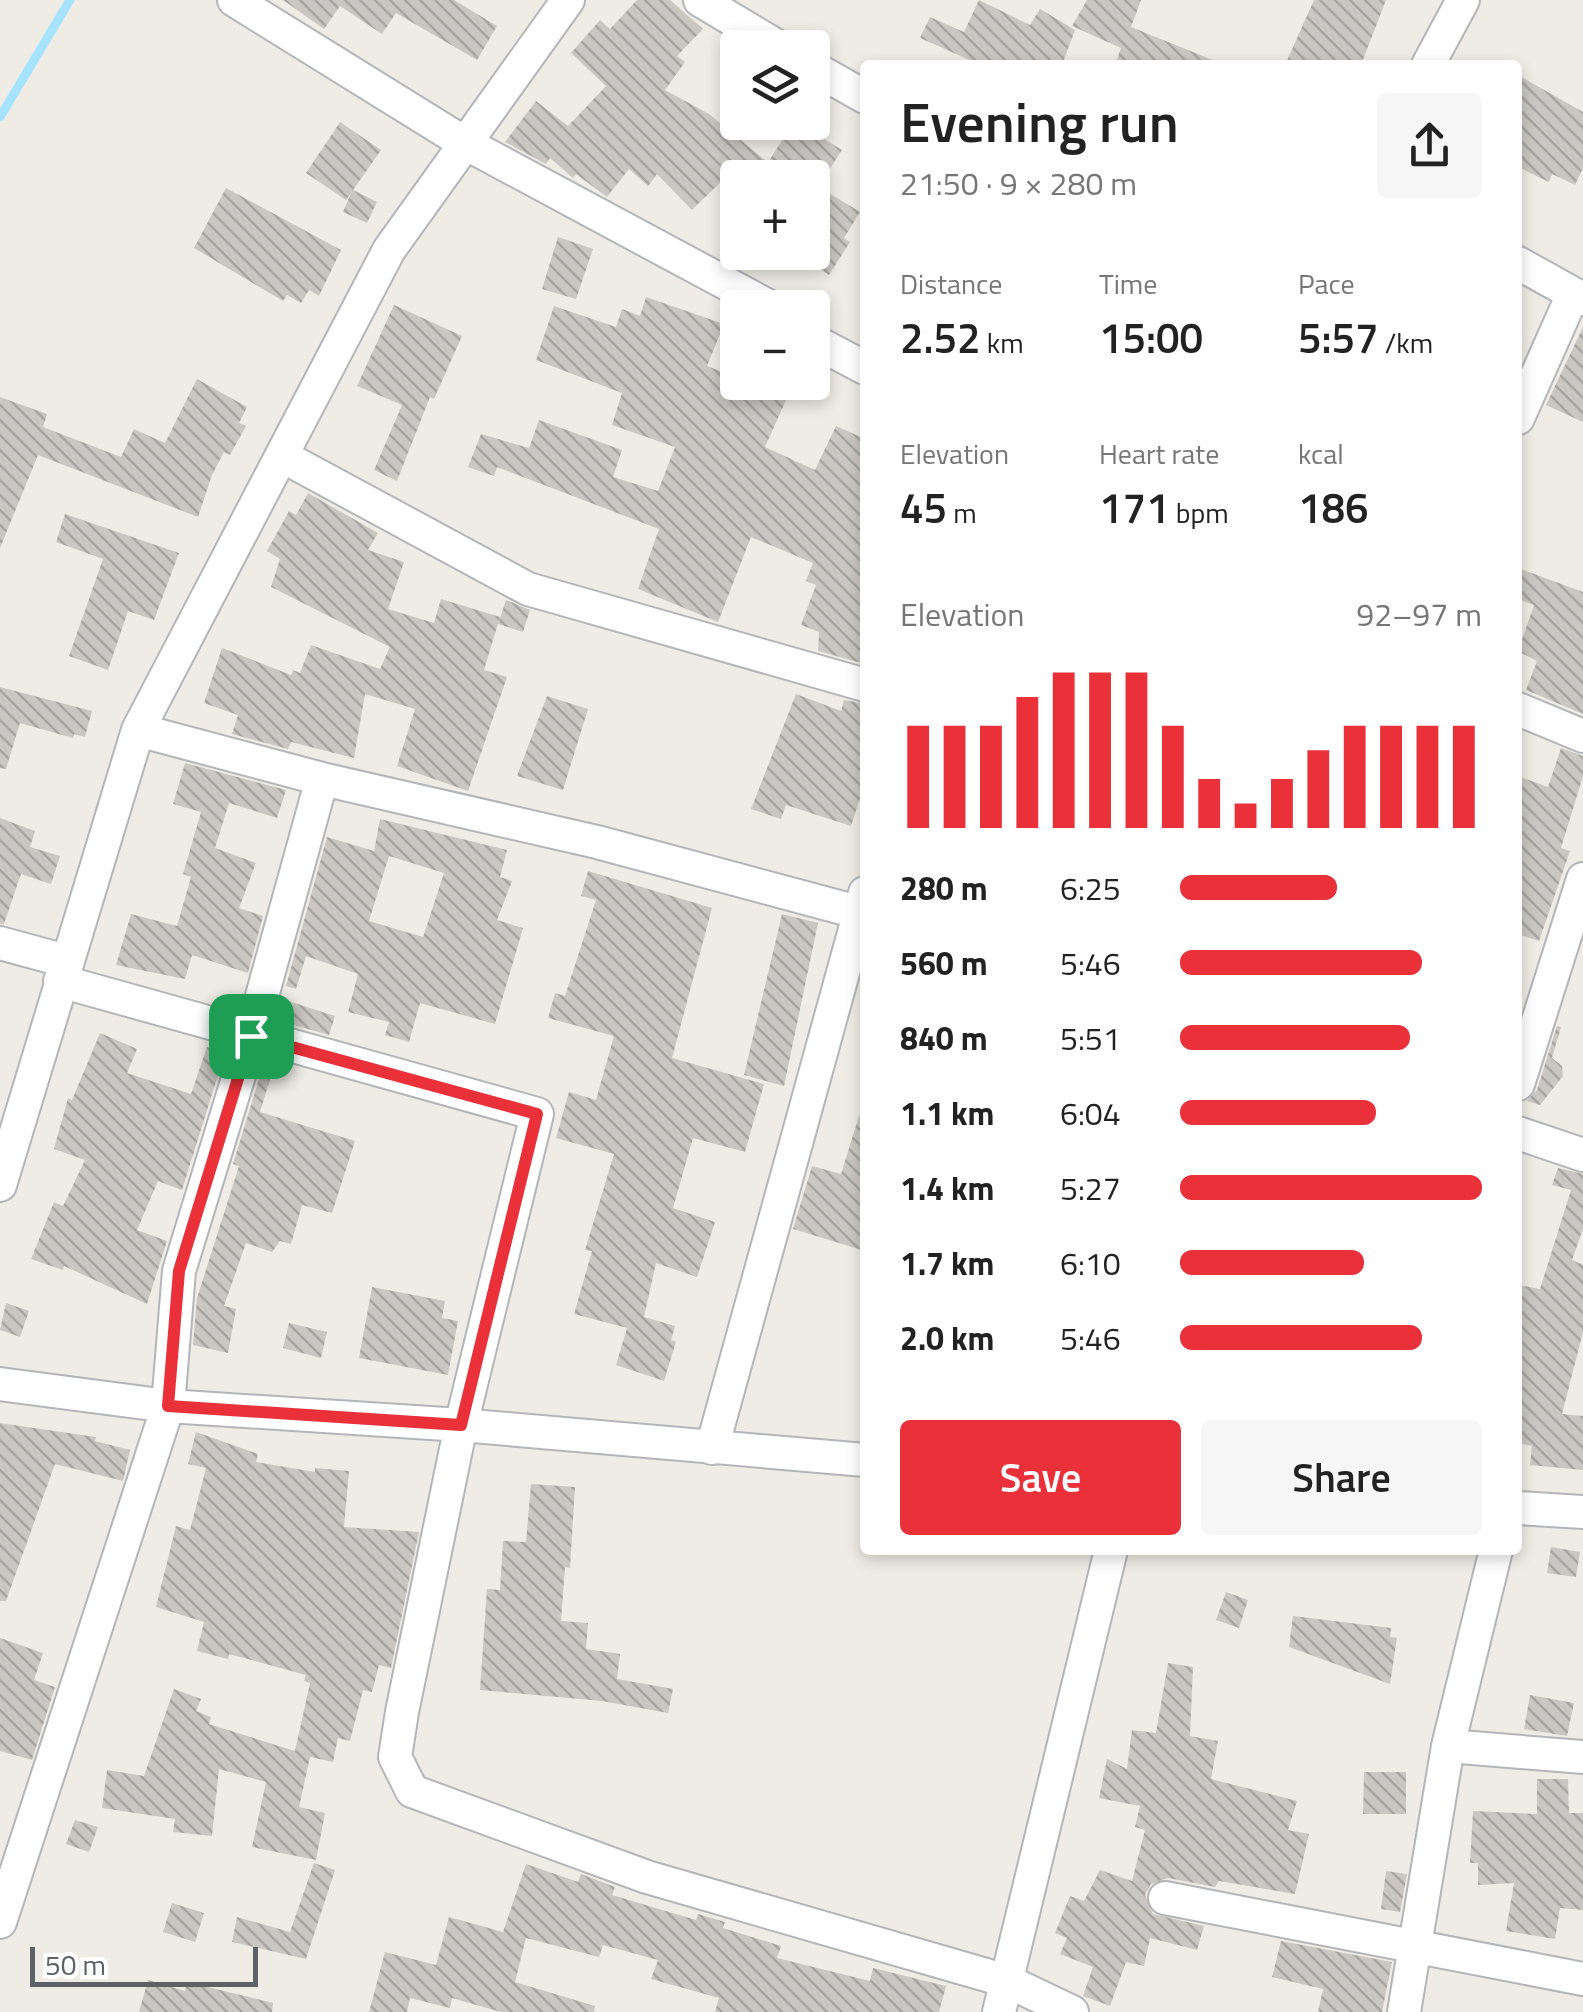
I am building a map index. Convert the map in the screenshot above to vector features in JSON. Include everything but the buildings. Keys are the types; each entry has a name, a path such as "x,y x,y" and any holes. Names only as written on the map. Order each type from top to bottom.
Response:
{"street":[{"path":"234,0 463,142 720,290"},
{"path":"0,1185 138,730 389,250 568,0"},
{"path":"700,0 750,30"},
{"path":"1431,60 1464,0"},
{"path":"830,77 860,93"},
{"path":"463,142 738,290"},
{"path":"1522,265 1578,297 1522,410"},
{"path":"830,339 860,354"},
{"path":"830,350 860,365"},
{"path":"284,457 528,588 860,684"},
{"path":"1522,711 1583,736"},
{"path":"138,730 322,779 860,905"},
{"path":"0,1922 168,1406 179,1271 251,1036 322,779"},
{"path":"1522,1071 1583,879"},
{"path":"712,1448 860,917"},
{"path":"0,943 63,971 251,1036 537,1114 461,1425 395,1756 412,1792 646,1878 1003,1997 1072,2012"},
{"path":"1522,1135 1583,1155"},
{"path":"0,1384 168,1406 461,1425 860,1460"},
{"path":"1522,1508 1583,1512"},
{"path":"1003,1997 1110,1555"},
{"path":"1404,2012 1448,1746 1495,1555"},
{"path":"1448,1746 1583,1757"},
{"path":"1164,1898 1583,1979"}],"waterway":[{"path":"0,117 70,0"}],"route":[{"path":"251,1036 537,1114 461,1425 168,1406 179,1271 251,1036"}]}
